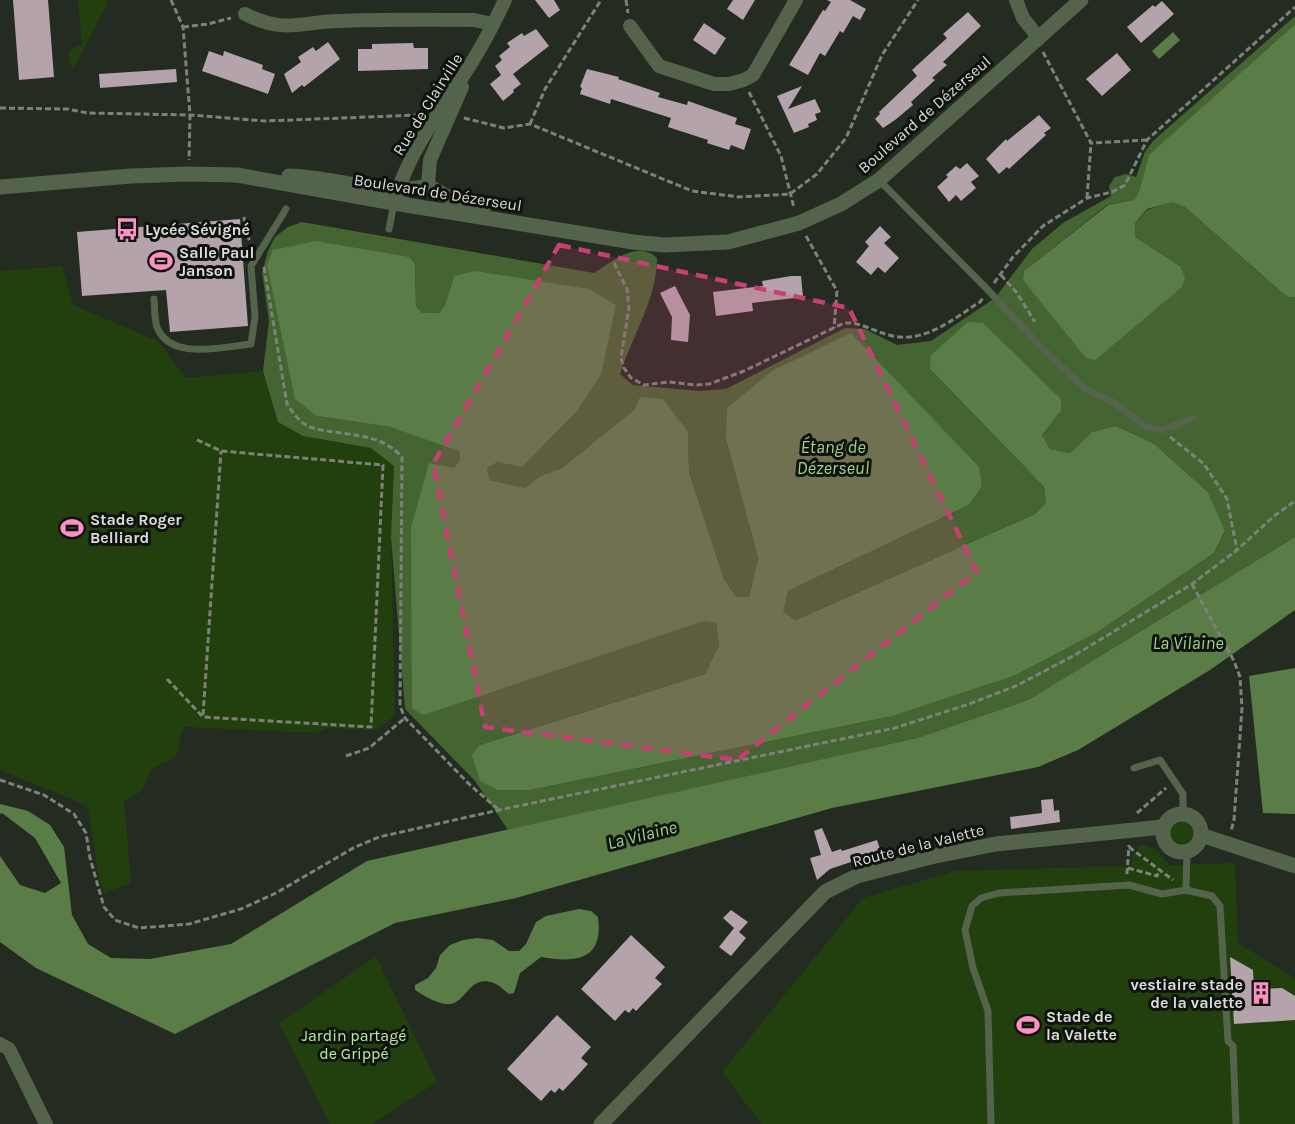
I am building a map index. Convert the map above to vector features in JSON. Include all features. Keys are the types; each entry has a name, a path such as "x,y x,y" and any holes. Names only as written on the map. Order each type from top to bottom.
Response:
{"street":[{"name":"Rue de Clairville","path":"396,197 408,165 444,115 506,0"},
{"path":"630,26 659,66 714,84 729,84 753,75 796,0"},
{"path":"1016,0 1023,18 1037,40"},
{"name":"Boulevard de Dézerseul","path":"0,187 108,178 188,174 237,175 396,197 633,242 664,245 728,242 799,223 841,204 879,180 1081,0"},
{"path":"245,14 264,23 291,26 348,21 474,20 493,24"},
{"name":"Rue de Clairville","path":"428,186 430,160 444,115"},
{"name":"Boulevard de Dézerseul","path":"396,197 428,186 457,202 633,242"},
{"path":"1183,814 1196,819 1201,834 1196,846 1186,852 1173,850 1166,845 1162,833 1163,827 1173,816 1183,814"},
{"name":"Route de la Valette","path":"601,1124 825,892 857,876 931,857 996,844 1163,827"},
{"path":"1201,834 1295,866"},
{"path":"0,1044 9,1049 46,1124"}],"lane":[{"path":"879,180 1040,346 1085,389 1113,402 1146,427 1162,430 1194,418"},
{"path":"389,229 396,197"},
{"path":"154,299 157,326 165,340 178,348 195,349 251,344 255,317 251,266 286,209"},
{"path":"1134,768 1160,760 1183,795 1183,814"},
{"path":"1186,852 1186,890"},
{"path":"991,1124 988,1011 973,968 965,930 972,906 981,898 999,893 1129,885 1162,894 1186,890 1212,896 1220,906 1227,1041 1233,1046 1236,1124"}],"path":[{"path":"171,0 183,27 190,115 188,174"},
{"path":"530,124 545,89 601,0"},
{"path":"0,108 190,115 265,122 444,115 504,128 530,124 692,191 739,197 790,194 817,174 846,138 882,55 918,0"},
{"path":"614,263 627,289 629,307 621,358 631,378 644,385 669,382 710,384 744,371 844,323 856,323 886,335 908,338 934,331 980,302 1014,257 1043,226 1087,198 1112,192 1125,185 1147,140 1295,7"},
{"path":"183,27 208,24 245,14"},
{"path":"1037,40 1091,143 1087,198"},
{"path":"744,80 782,156 799,223 837,291 834,328"},
{"path":"1091,143 1147,140"},
{"path":"243,217 246,233 264,267 287,404 296,417 309,426 374,439 393,448 402,457 400,706 405,718 470,785 499,810"},
{"path":"1001,274 1017,293 1041,331 1040,346"},
{"path":"1162,430 1204,464 1227,499 1238,550"},
{"path":"167,679 202,717 371,727 383,465 221,451 195,439"},
{"path":"202,717 221,451"},
{"path":"0,780 44,795 74,814 86,833 90,858 104,907 115,920 139,928 189,924 241,909 276,893 355,847 407,830 895,728 969,704 1016,686 1075,655 1192,584 1238,550 1274,516 1295,501"},
{"path":"1192,584 1234,661 1240,677 1242,708 1234,820 1227,842"},
{"path":"346,756 369,748 405,718"},
{"path":"1129,847 1186,890"},
{"path":"1128,867 1157,876 1159,870"}],"highlighted area":[{"path":"559,245 849,308 977,572 737,760 485,727 433,464"}],"green space":[{"path":"78,0 107,0 73,69 69,52 74,47 82,45"},
{"path":"62,266 73,305 158,341 186,378 263,371 278,422 303,436 371,448 394,466 391,537 395,715 374,730 327,728 317,733 184,727 174,757 155,767 148,775 143,788 124,800 131,883 104,893 99,878 88,808 79,802 0,770 0,271"},
{"path":"1181,819 1190,823 1194,832 1190,841 1181,845 1172,841 1168,832 1172,823"},
{"name":"Stade de la Valette","path":"1143,845 1155,849 1170,865 1235,863 1238,943 1295,978 1295,1124 761,1124 722,1072 863,898 955,871 1131,866 1133,854 1150,865 1156,865 1138,850 1137,846"},
{"name":"Jardin partagé de Grippé","path":"376,956 437,1082 372,1124 330,1124 279,1023"}],"shaded area":[{"path":"1295,16 1295,24 1150,155 1140,189 1134,200 1107,205 1024,271 1180,266 1135,237 1135,223 1147,210 1172,201 1185,207 1287,297 1295,297 1295,537 1028,700 917,738 508,830 475,781 405,709 391,537 394,466 371,448 303,436 278,422 263,371 269,321 262,272 275,237 288,227 302,222 594,273 633,251 649,253 657,258 653,288 620,374 633,385 699,391 726,389 845,328 865,329 897,345 931,341 995,298 1032,249 1063,223 1111,196 1109,186 1115,177 1126,174 1136,177 1145,152 1153,141","holes":["415,264 416,306 422,313 438,313 445,306 454,276 498,462 487,468 490,480 525,488 540,476 562,468 635,409 688,432 689,472 724,579 736,597 749,597 758,558 726,439 982,487 969,505 788,591 782,612 796,620 1035,514 1046,503 1044,487 930,369 1061,411 1042,435 1050,449 1070,453 1092,432 1116,426 1153,443 1208,492 1225,532 1214,553 1098,632 1014,676 893,716 530,790 480,745 705,674 719,645 716,623 705,620 454,468 460,460 459,450 390,427 317,416"]}],"water":[{"path":"1295,24 1295,297 1287,297 1185,207 1172,202 1147,209 1135,223 1135,237 1180,266 1185,277 1182,287 1095,360 1086,358 1023,280 1024,271 1108,205 1134,200 1140,189 1149,155"},
{"path":"1173,32 1180,40 1159,59 1152,51"},
{"name":"Étang de Dézerseul","path":"316,241 409,257 415,264 416,306 422,313 439,313 445,305 454,276 475,271 589,289 616,305 601,374 577,411 522,467 498,462 487,468 490,480 525,488 540,476 562,468 635,409 640,397 663,399 688,432 689,472 724,579 736,597 749,597 758,558 726,439 727,408 772,371 851,333 979,467 982,487 969,505 788,591 783,612 796,620 1035,514 1046,503 1044,487 930,369 931,355 968,322 983,323 1061,399 1061,411 1042,435 1050,449 1070,453 1092,432 1116,426 1153,443 1208,492 1225,531 1214,553 1098,632 1014,676 893,716 530,790 498,790 480,781 472,755 480,745 705,674 719,645 716,623 704,621 423,715 412,708 411,528 429,463 454,468 460,460 459,451 390,427 317,416 295,399 267,265 273,250"},
{"name":"La Vilaine","path":"1295,537 1295,610 1210,670 1078,750 1038,767 832,808 516,898 395,923 175,1034 36,968 0,942 0,856 20,885 45,893 61,883 35,838 2,813 0,814 0,804 28,811 50,825 64,847 72,915 88,944 111,958 150,959 231,944 367,861 917,738 1028,700"},
{"path":"1295,668 1295,814 1263,813 1249,676"},
{"path":"579,909 591,911 598,917 599,932 592,951 576,959 541,957 520,973 514,993 509,994 494,983 479,982 461,999 446,1004 432,1000 415,990 415,985 428,978 436,968 440,955 450,945 477,938 493,940 509,951 519,951 526,944 536,922 546,916"}],"building":[{"path":"13,0 48,0 54,77 19,80"},
{"path":"535,0 554,0 560,10 549,18"},
{"path":"733,0 755,0 743,20 727,9"},
{"path":"827,0 850,0 866,9 860,20 853,16 843,33 840,31 825,56 820,53 808,75 789,65 823,10 825,11 831,2"},
{"path":"1162,1 1174,14 1141,43 1127,27 1153,5 1155,7"},
{"path":"968,12 981,26 943,62 947,65 932,78 935,80 911,102 913,105 883,128 875,119 880,114 879,112 917,76 912,70 947,38 943,34"},
{"path":"704,23 726,38 715,55 693,40"},
{"path":"536,29 549,46 513,74 521,84 503,101 490,84 501,75 495,66 502,60 499,56 510,47 507,43 522,33 524,36"},
{"path":"328,42 340,59 304,87 302,85 292,93 284,74 301,62 298,57 313,47 316,51"},
{"path":"413,43 414,48 428,48 428,69 358,71 358,49 372,49 372,44"},
{"path":"209,51 223,56 224,51 263,65 262,69 275,74 268,94 202,71"},
{"path":"1117,53 1131,70 1102,96 1086,79"},
{"path":"176,69 177,82 100,88 99,74"},
{"path":"587,69 619,77 618,79 660,93 658,97 687,105 688,101 737,118 735,124 751,129 744,150 731,145 729,150 707,143 708,140 668,127 671,118 611,99 610,104 580,94 582,88 580,87"},
{"path":"802,86 788,109 815,99 821,112 815,114 817,120 808,124 809,127 794,133 777,96"},
{"path":"1039,115 1051,128 1009,169 1007,167 999,174 986,159 1006,139 1007,141"},
{"path":"967,163 979,176 971,182 976,188 961,201 956,195 949,202 937,187 956,166 960,169"},
{"name":"Salle Paul Janson","path":"240,219 248,326 170,332 166,290 82,296 77,232"},
{"path":"880,226 891,237 884,243 899,258 885,273 878,267 871,275 856,262 869,246 865,242"},
{"path":"801,276 803,297 752,303 753,311 716,316 713,292 763,286 762,281"},
{"path":"675,286 690,315 688,342 671,340 672,317 660,293"},
{"path":"1053,799 1054,811 1059,810 1060,822 1011,829 1010,817 1042,813 1041,800"},
{"path":"822,828 832,852 877,840 881,852 830,869 817,880 810,858 821,855 814,831"},
{"path":"731,910 748,922 739,932 746,938 731,956 719,947 734,928 723,918"},
{"path":"631,935 665,967 655,978 662,984 636,1011 633,1008 629,1013 625,1010 615,1021 581,989"},
{"name":"vestiaire stade de la valette","path":"1230,957 1253,970 1254,989 1282,988 1295,996 1295,1020 1234,1024"},
{"path":"557,1015 591,1047 581,1058 588,1064 563,1091 559,1088 555,1093 551,1090 541,1101 507,1069"}],"place":[{"name":"Lycée Sévigné","path":"127,229"},
{"name":"Salle Paul Janson","path":"161,261"},
{"name":"Stade Roger Belliard","path":"72,528"},
{"name":"vestiaire stade de la valette","path":"1261,993"},
{"name":"Stade de la Valette","path":"1028,1025"}]}
